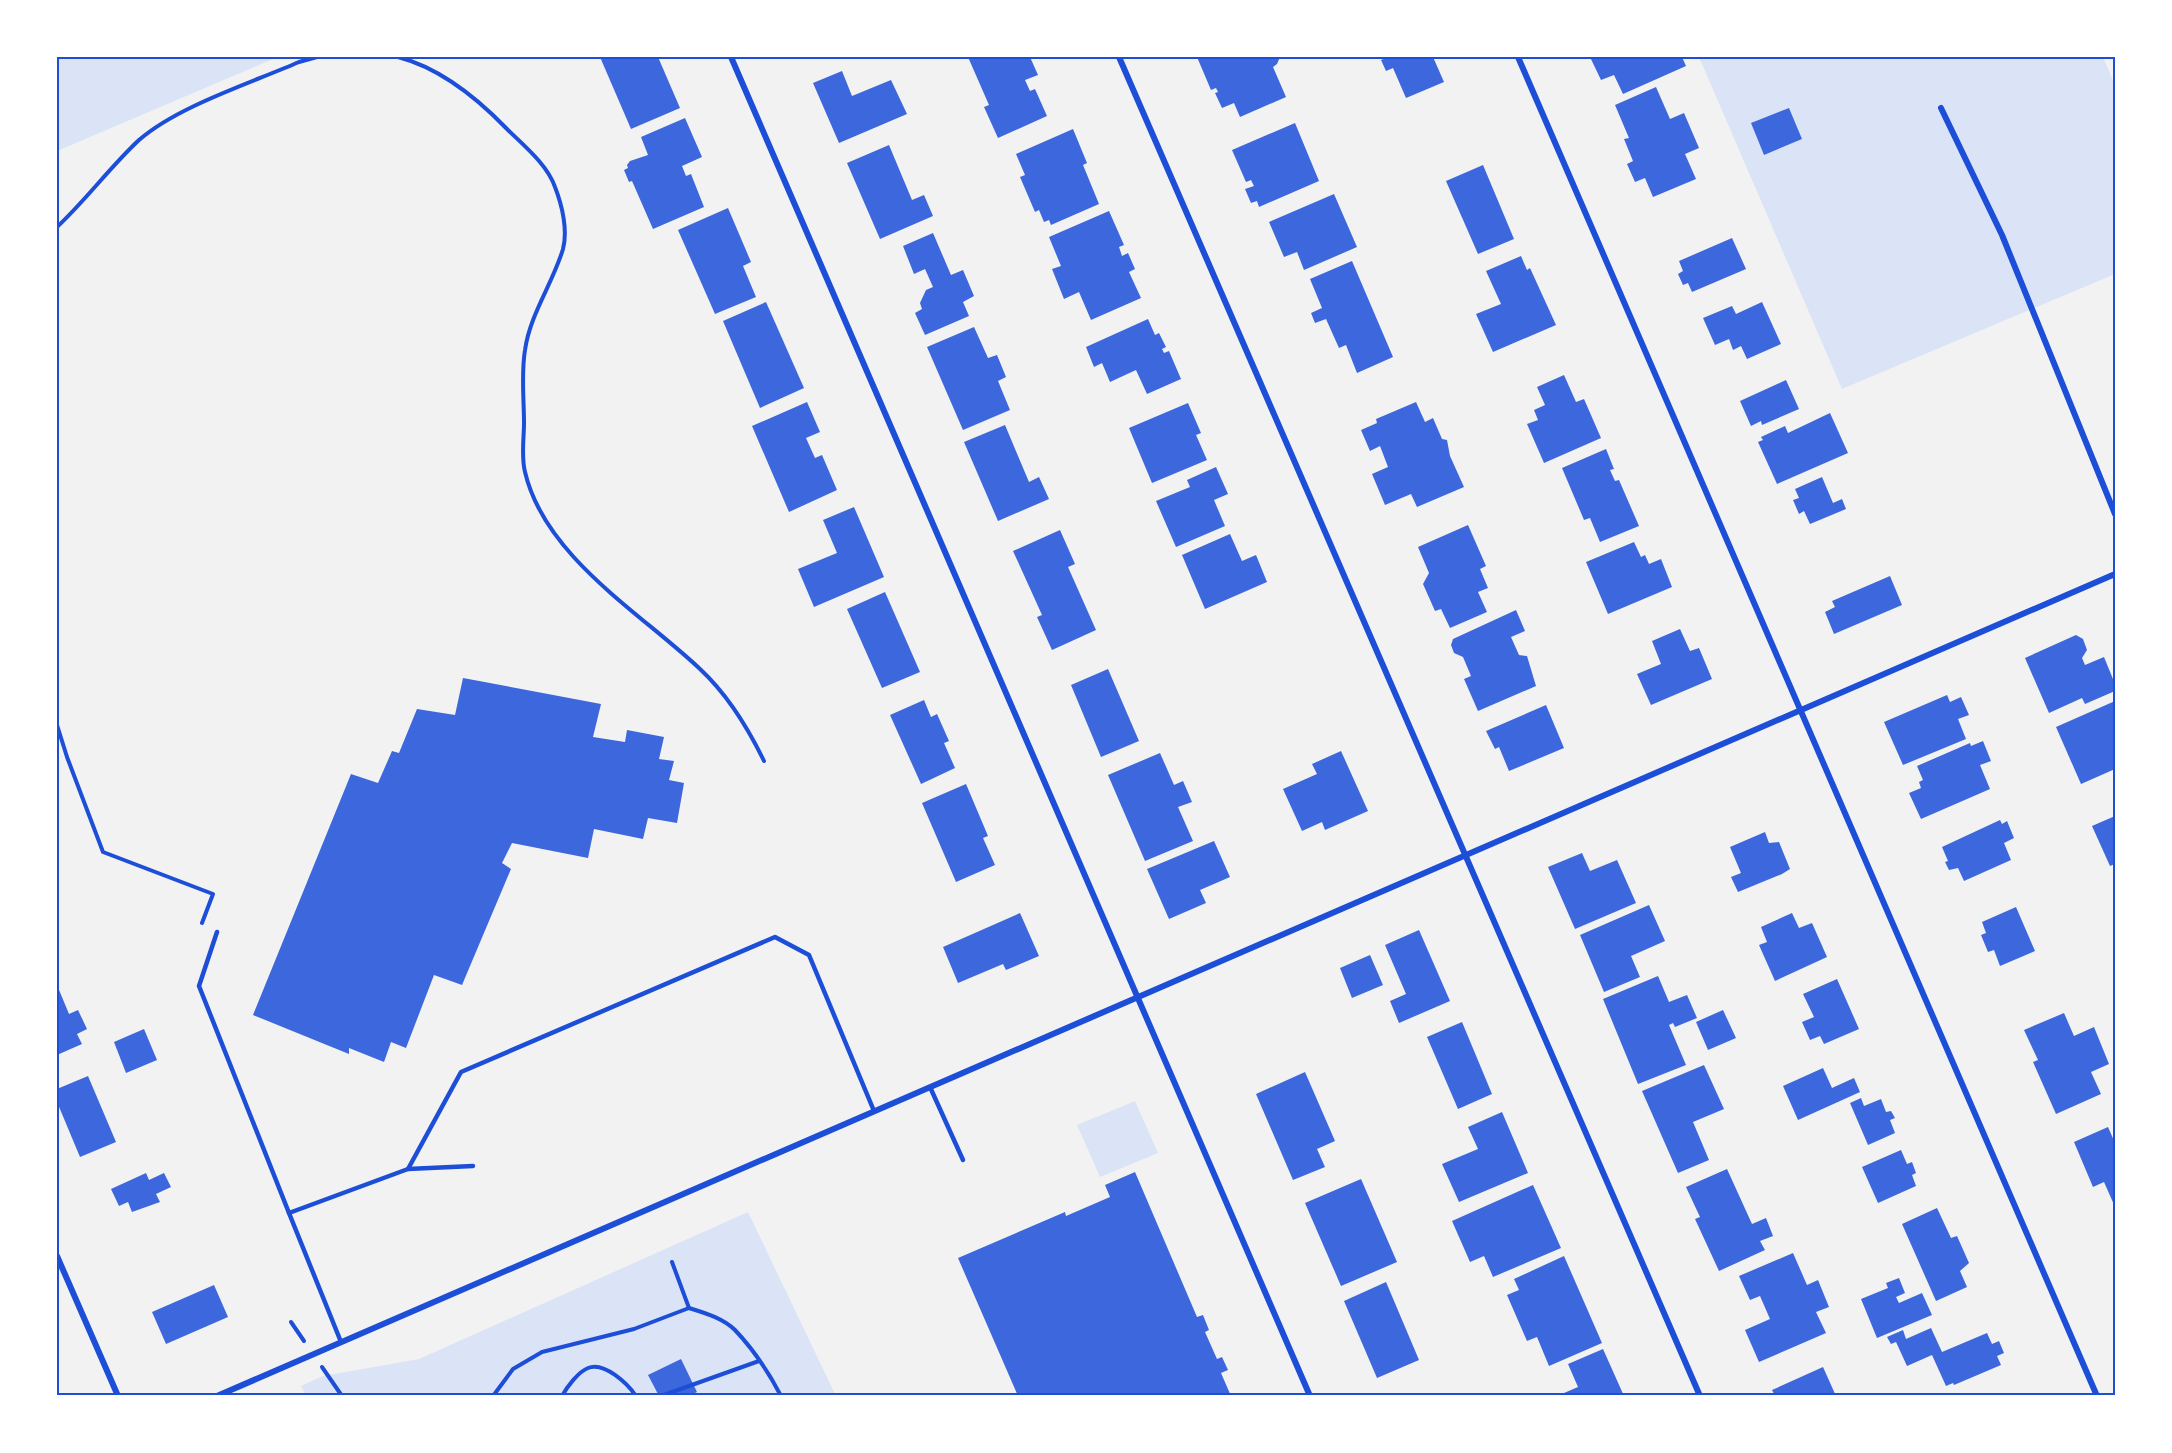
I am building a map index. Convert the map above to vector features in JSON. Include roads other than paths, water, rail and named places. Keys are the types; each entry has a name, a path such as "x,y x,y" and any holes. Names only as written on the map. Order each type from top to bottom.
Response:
{"street":[{"path":"731,57 1310,1396"},
{"path":"1119,57 1700,1396"},
{"path":"1518,57 2097,1396"},
{"path":"1941,108 2002,235 2115,514"},
{"path":"218,1396 2115,574"},
{"path":"57,1256 118,1396"}],"lane":[{"path":"217,932 199,986 341,1342"},
{"path":"408,1169 461,1072 775,937 809,955 874,1111"},
{"path":"930,1087 963,1160"},
{"path":"289,1213 408,1169 473,1166"}]}
